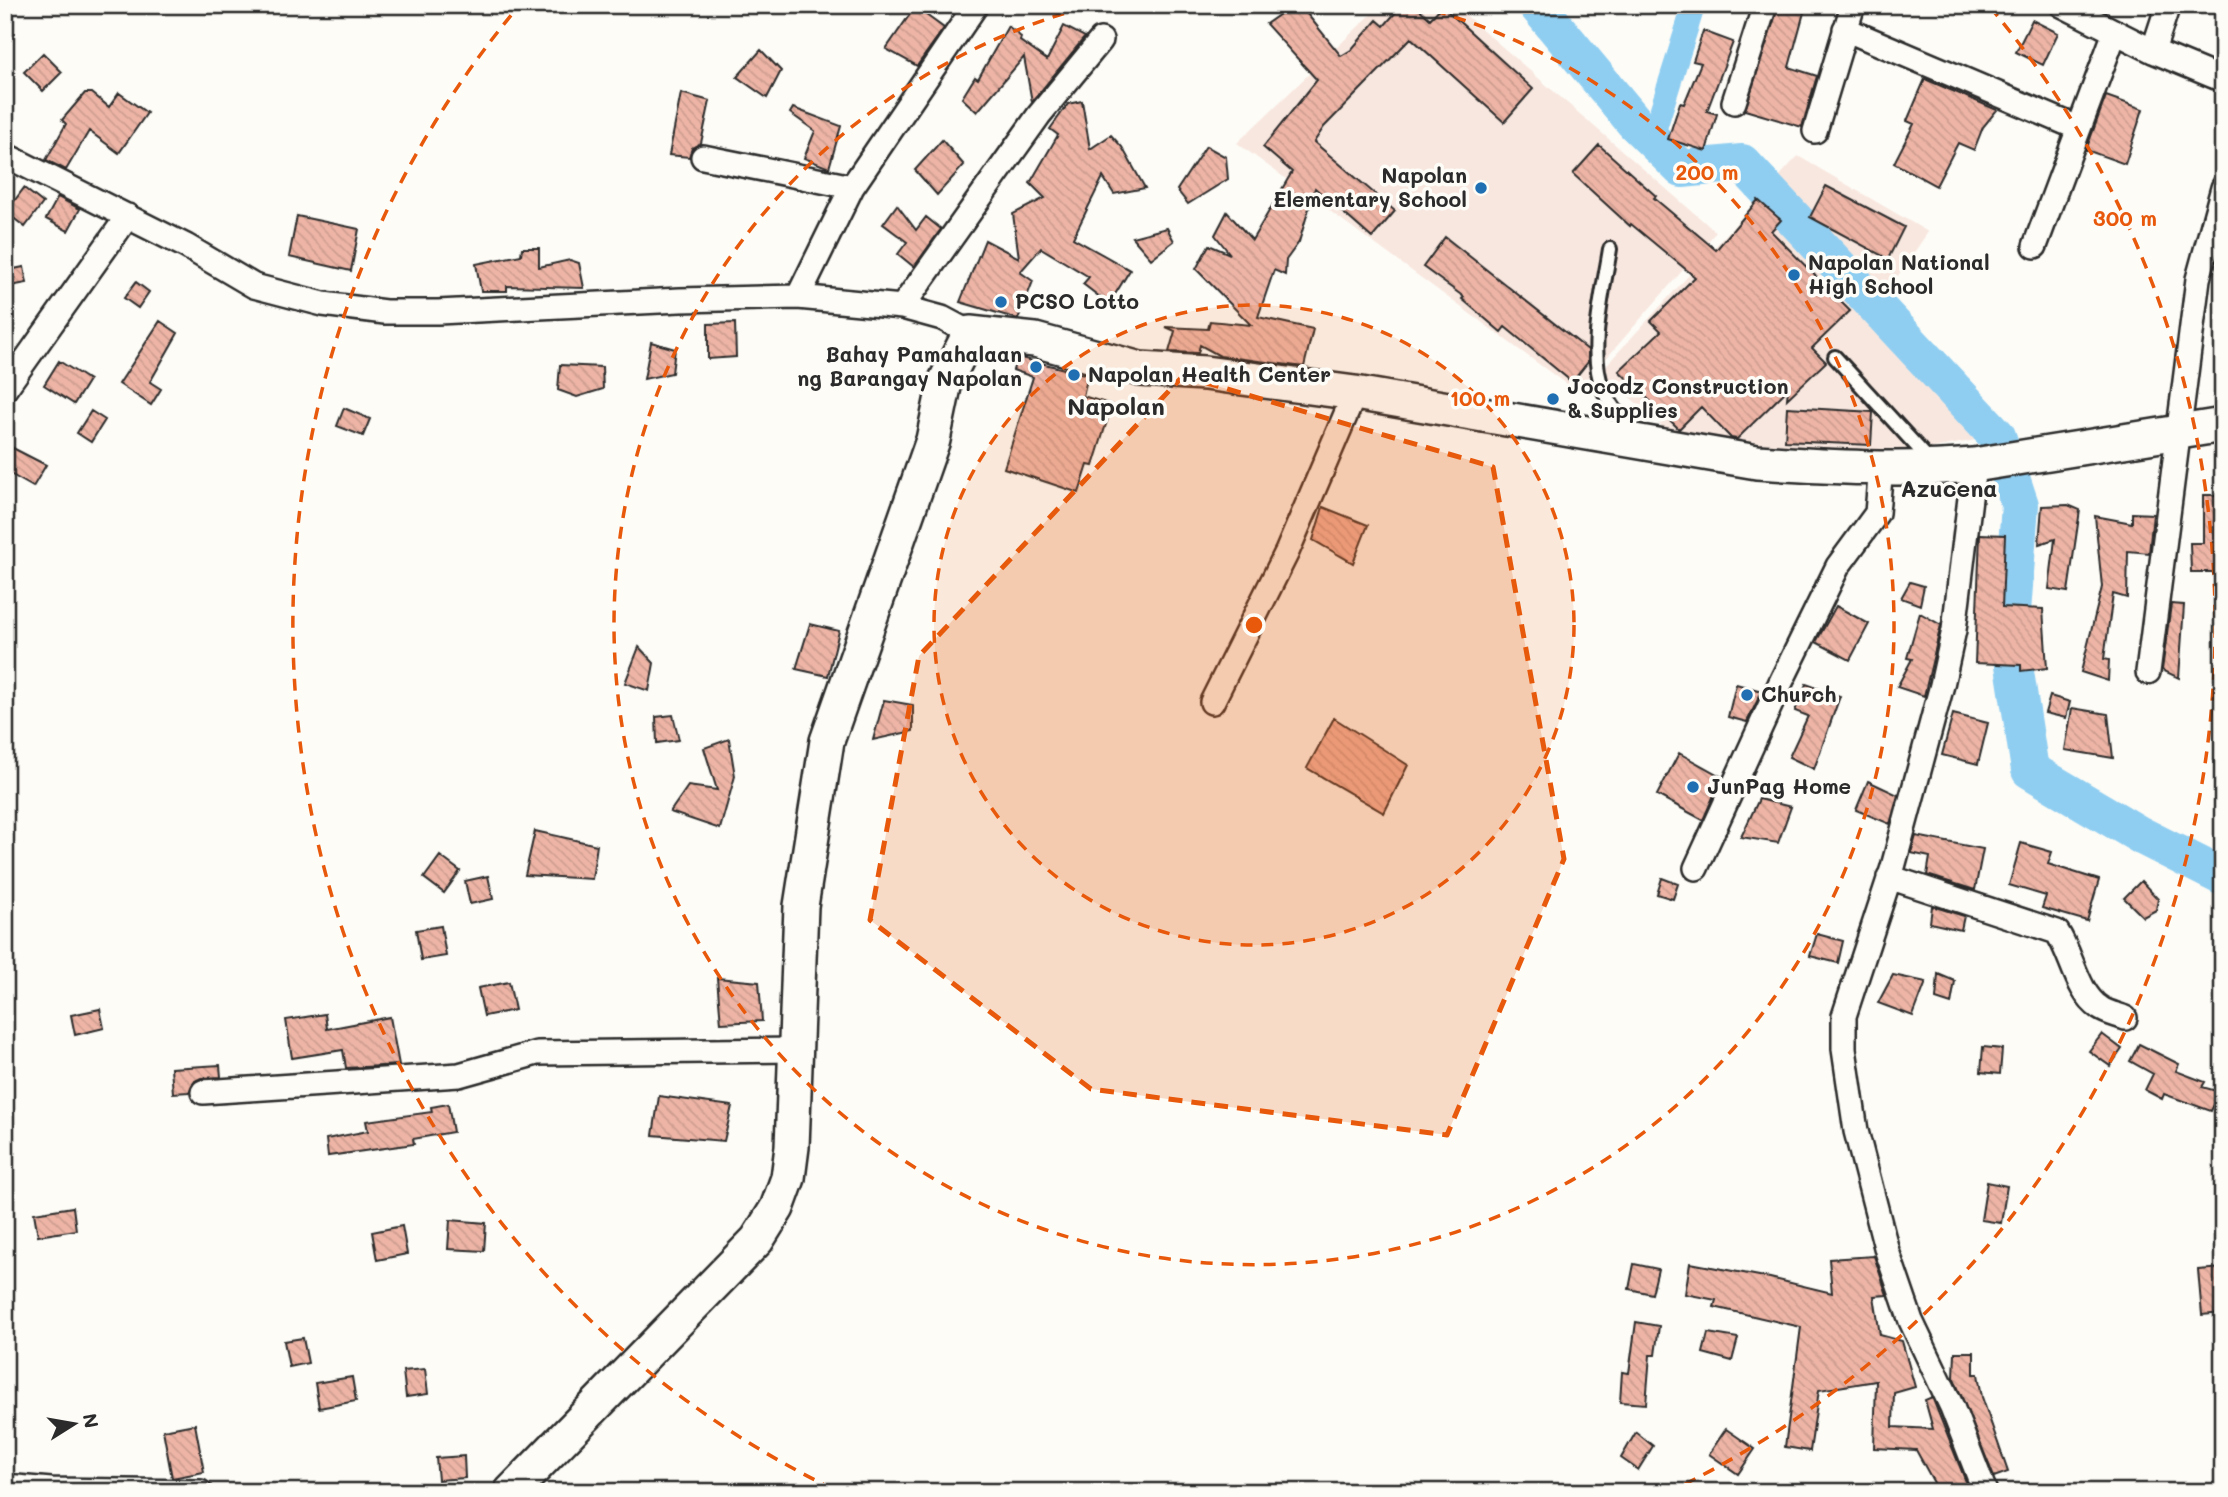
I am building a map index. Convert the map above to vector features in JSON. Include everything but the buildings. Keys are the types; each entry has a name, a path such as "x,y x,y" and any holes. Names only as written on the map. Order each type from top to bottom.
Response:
{"street":[{"path":"798,298 852,187 976,5"},
{"path":"1734,102 1765,5"},
{"path":"1815,131 1853,5"},
{"path":"2153,51 2168,5"},
{"path":"2065,6 2153,51 2223,80"},
{"path":"1845,29 2078,128"},
{"path":"2035,246 2115,32"},
{"path":"902,307 1039,115 1101,40"},
{"path":"5,155 128,216 254,286 323,304 386,312 438,313 680,300 798,298 902,307 942,318 970,333 1035,340 1140,369 1205,373 1355,393 1757,462 1937,468 2002,461 2223,425"},
{"path":"704,157 852,187"},
{"path":"2148,672 2198,279 2223,188"},
{"path":"5,389 128,216"},
{"path":"511,1492 758,1240 778,1208 788,1178 802,906 827,741 933,440 945,382 970,333"},
{"path":"1212,702 1287,552 1355,393"},
{"path":"1986,1492 1952,1407 1911,1321 1887,1251 1856,1131 1844,1049 1844,1016 1917,786 1954,630 2002,461"},
{"path":"1696,868 1780,684 1838,566 1877,513 1881,466"},
{"path":"1889,877 2057,932 2068,947 2087,995 2100,1008 2126,1018"},
{"path":"204,1092 460,1075 537,1053 796,1050"},
{"path":"5,1486 51,1490 200,1492"}],"lane":[{"path":"1609,249 1598,332 1598,375 1611,406 1640,441"},
{"path":"1835,357 1937,468"}],"highlighted area":[{"path":"1183,376 1493,467 1564,859 1447,1135 1091,1089 870,920 919,656"}],"shaded area":[{"name":"Napolan Elementary School","path":"1381,5 1454,5 1716,232 1577,392 1237,143"},
{"name":"Napolan National High School","path":"1798,156 1928,232 1870,317 1981,439 1891,456 1677,440 1601,371"}],"waterway":[{"path":"1537,5 1636,124 1682,169 1742,163 1997,436 2020,505 2010,639 2030,770 2140,835 2223,877"},
{"path":"1652,139 1694,5"}],"place":[{"name":"Napolan Elementary School","path":"1481,188"},
{"name":"Napolan National High School","path":"1794,275"},
{"name":"PCSO Lotto","path":"1001,302"},
{"name":"Bahay Pamahalaan ng Barangay Napolan","path":"1036,367"},
{"name":"Napolan Health Center","path":"1074,375"},
{"name":"Jocodz Construction & Supplies","path":"1553,399"},
{"name":"Church","path":"1747,695"},
{"name":"JunPag Home","path":"1693,787"}],"district":[{"name":"Napolan","path":"1116,407"},
{"name":"Azucena","path":"1949,489"}]}
